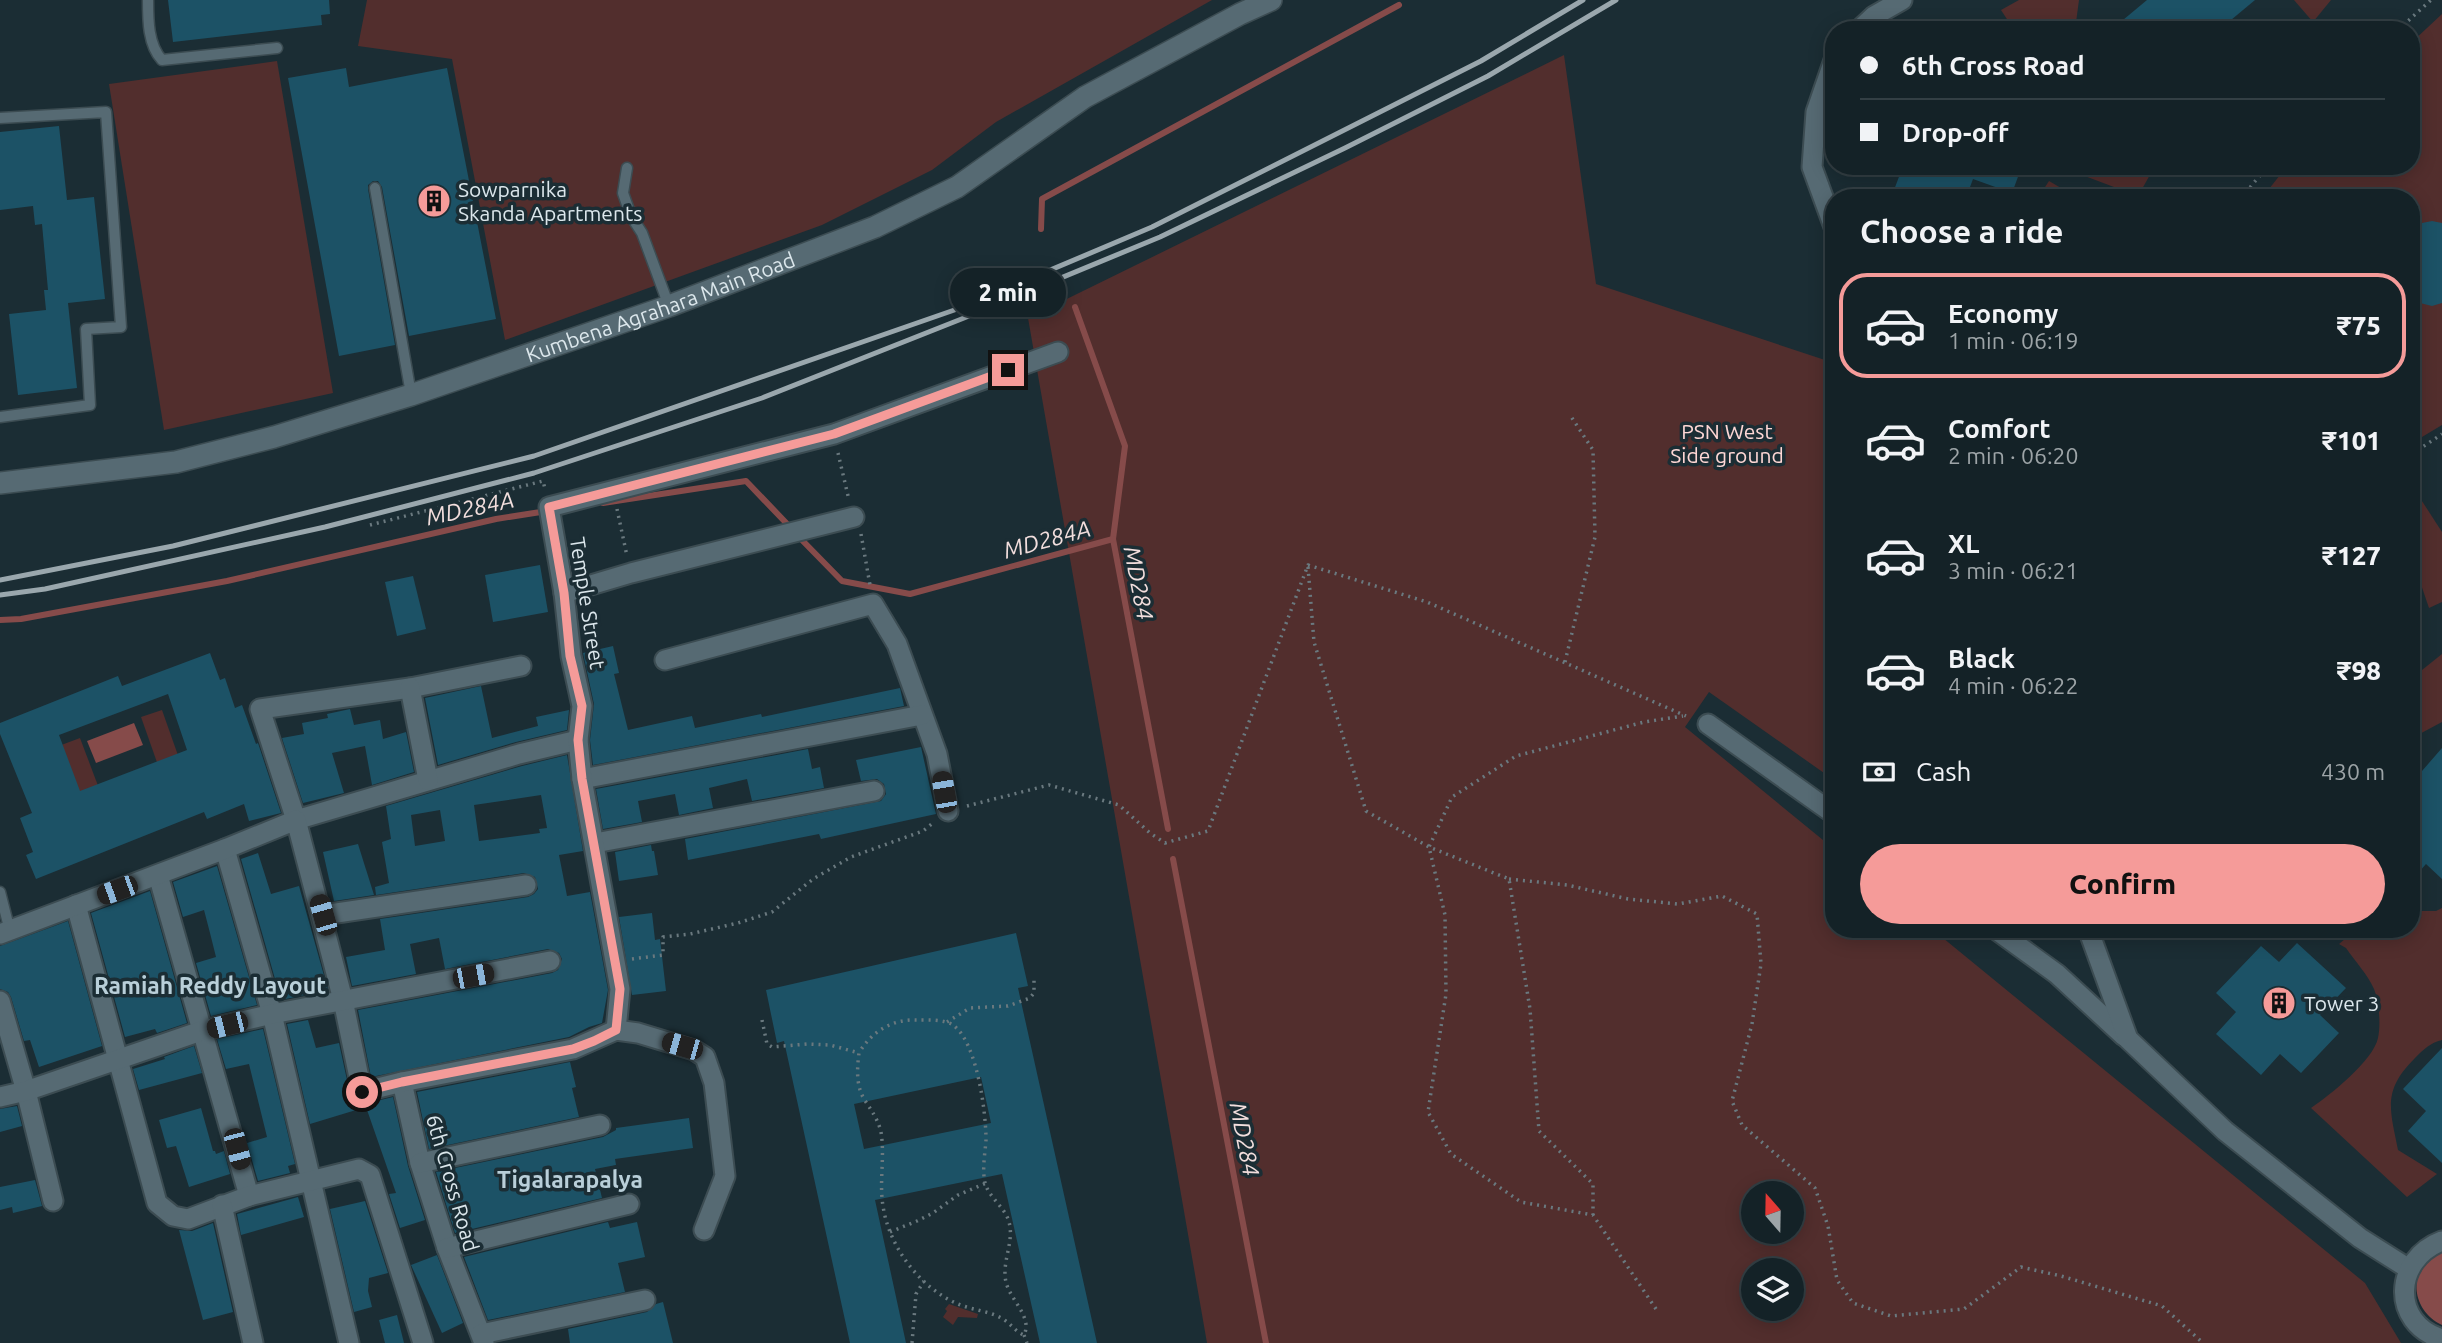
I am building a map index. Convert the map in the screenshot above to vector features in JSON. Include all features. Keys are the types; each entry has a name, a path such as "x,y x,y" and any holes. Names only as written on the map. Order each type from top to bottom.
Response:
{"street":[{"name":"Kumbena Agrahara Main Road","path":"0,483 176,462 274,437 411,395 669,306 875,227 957,187 1085,97 1271,0"},
{"path":"1869,21 1902,0"},
{"path":"1825,86 1816,112 1812,167 1825,202"},
{"path":"549,507 834,434 1058,352"},
{"name":"Temple Street","path":"549,507 564,593 570,656 582,706 578,740"},
{"path":"564,593 631,573 854,517"},
{"path":"665,660 873,604 897,644 937,754 948,811"},
{"path":"521,666 410,688 260,709 323,915 344,1000 362,1092 573,1049 616,1030 638,1033 682,1046 705,1057 717,1101 725,1176 704,1230"},
{"path":"410,688 428,780"},
{"path":"582,779 922,715"},
{"path":"1708,724 1825,808"},
{"path":"5,932 296,820 519,754 578,740 582,779 620,989 616,1030"},
{"path":"595,843 874,791"},
{"path":"225,849 272,1014 349,1343"},
{"path":"158,874 249,1196"},
{"path":"323,915 526,885"},
{"path":"76,905 116,1059 158,1203 173,1216 188,1219 249,1196 359,1169 370,1175 423,1343"},
{"path":"2007,938 2057,974 2225,1131 2360,1238 2409,1269"},
{"path":"2091,938 2128,1039"},
{"path":"0,1097 26,1091 204,1030 272,1014 550,961"},
{"path":"0,1001 53,1201"},
{"name":"6th Cross Road","path":"402,1082 420,1163 447,1248 483,1339"},
{"path":"420,1163 600,1125"},
{"path":"447,1248 629,1204"},
{"path":"222,1205 253,1343"},
{"path":"2442,1241 2430,1245 2417,1255 2404,1282 2404,1296 2415,1322 2426,1332 2442,1339"},
{"path":"483,1339 645,1300"}],"lane":[{"path":"148,0 151,40 155,52 162,60 277,48"},
{"path":"0,118 106,112 121,327 86,329 90,405 0,417"},
{"path":"628,168 623,193 631,216 642,233 669,306"},
{"path":"375,188 411,395"},
{"path":"0,892 5,932"}],"path":[{"path":"2408,21 2431,0"},
{"path":"2249,189 2260,175"},
{"path":"1565,662 1595,537 1593,450 1570,415"},
{"path":"2420,449 2442,434"},
{"path":"370,525 543,481 549,507"},
{"path":"612,490 631,573"},
{"path":"1308,565 1427,602 1708,724"},
{"path":"616,961 663,955 663,937 738,923 772,912 813,879 851,857 923,831 948,811 1049,785 1119,805 1165,843 1208,831 1308,565"},
{"path":"1308,565 1314,642 1366,811 1429,847 1509,879 1567,885 1628,899 1678,904 1722,896 1757,914 1761,964 1752,1024 1732,1101 1742,1125 1815,1188 1828,1226 1837,1280 1853,1303 1891,1316 1964,1309 2021,1267 2162,1306 2203,1343"},
{"path":"1593,1215 1521,1202 1451,1154 1428,1112 1447,994 1445,915 1429,847 1452,797 1516,756 1644,722 1686,716"},
{"path":"1509,879 1530,1009 1539,1131 1593,1184 1593,1215 1656,1309"},
{"path":"947,1022 970,1007 1008,1006 1030,998 1034,993 1034,978"},
{"path":"1024,1335 1026,1320 1006,1282 1010,1234 1008,1219 986,1183 986,1139 981,1097 971,1054 962,1036 947,1022 913,1019 896,1022 867,1040 859,1053 857,1065 859,1087 880,1129 883,1152 881,1188 890,1232 905,1259 924,1281 943,1297 1005,1320 1024,1335 1027,1343"},
{"path":"761,1020 767,1044 772,1047 830,1045 859,1053"},
{"path":"890,1232 933,1213 958,1195 986,1183"},
{"path":"912,1343 916,1294 924,1281"}],"green space":[{"path":"367,0 1212,0 996,122 932,170 822,225 505,340 452,59 358,46"},
{"path":"2019,0 2079,0 2076,21 2008,21 2001,10"},
{"path":"2294,0 2331,0 2314,21"},
{"path":"2442,14 2442,425 2420,438 2420,189 2269,189 2280,175 2420,175 2420,35"},
{"name":"PSN West Side ground","path":"1564,55 1596,284 1825,360 1825,774 1709,692 1685,727 1825,842 1825,938 1943,938 2365,1283 2401,1343 1207,1343 1028,318"},
{"path":"277,61 333,393 164,430 109,84"},
{"path":"2082,175 2150,175 2142,189 2119,189"},
{"path":"2049,181 2063,189 2044,189"},
{"path":"2420,498 2442,532 2442,602 2429,608 2420,582"},
{"path":"2442,654 2442,722 2420,734 2420,672"},
{"path":"162,710 180,761 159,768 141,717"},
{"path":"80,738 100,791 76,800 56,747"},
{"path":"2442,908 2442,1040 2424,1049 2404,1070 2393,1091 2391,1112 2398,1150 2437,1174 2407,1197 2311,1108 2360,1067 2378,1038 2379,1013 2374,989 2346,948 2339,944 2346,938 2420,938 2420,911 2436,911"},
{"path":"949,1304 978,1314 977,1318 958,1317 953,1325 943,1317"}],"shaded area":[{"path":"134,723 143,745 96,763 87,741"},
{"path":"2442,1251 2442,1325 2422,1307 2418,1299 2417,1281 2424,1264"}],"building":[{"path":"168,0 329,0 330,14 321,15 322,25 173,42"},
{"path":"2147,0 2255,0 2232,21 2122,21"},
{"path":"346,68 349,87 447,68 496,319 409,336 382,187 378,181 373,181 368,185 368,189 395,345 339,356 288,78"},
{"path":"59,126 67,200 94,197 105,299 68,303 77,388 18,395 9,314 46,310 44,290 48,290 42,224 35,225 33,206 0,210 0,132"},
{"path":"1900,175 2019,175 2013,189 2001,189 1973,179 1969,189 1894,189"},
{"path":"2432,221 2442,223 2442,303 2432,306 2420,303 2420,223"},
{"path":"540,565 548,612 493,622 485,575"},
{"path":"413,576 426,629 397,636 385,582"},
{"path":"613,646 619,673 614,674 628,730 692,716 695,728 900,688 904,706 593,765 590,740 594,704 583,653"},
{"path":"210,653 220,680 225,678 235,708 242,705 256,744 258,743 281,813 249,821 244,804 207,819 204,812 36,879 26,855 33,852 20,818 32,813 0,734 0,723 118,676 122,686","holes":["168,694 187,750 80,791 59,735"]},
{"path":"481,686 492,738 538,726 536,717 569,710 567,730 438,765 425,698"},
{"path":"350,709 354,725 380,720 383,739 406,732 414,772 372,785 365,746 332,753 344,793 303,803 282,738 304,734 302,723 328,718 327,714"},
{"path":"921,747 936,814 821,839 819,834 688,860 685,839 881,801 886,794 884,784 877,779 861,781 856,760"},
{"path":"2442,748 2442,879 2426,864 2420,871 2420,769 2422,771"},
{"path":"808,749 812,769 820,767 824,788 752,801 747,779 709,788 713,808 679,815 675,794 638,801 642,822 603,829 596,789"},
{"path":"567,755 583,851 559,855 567,896 590,892 608,990 602,1023 569,1037 371,1077 358,1010 558,970 562,959 559,953 548,949 445,969 439,938 410,944 416,974 352,986 346,957 385,950 380,919 534,894 538,889 535,877 524,873 376,895 375,887 389,883 382,842 391,839 386,806","holes":["541,795 547,828 539,829 540,833 479,841 474,805","440,810 445,841 415,846 411,815"]},
{"path":"358,844 374,895 334,901 323,852"},
{"path":"651,845 658,875 619,881 615,852"},
{"path":"258,853 271,894 299,886 328,990 281,1000 241,859"},
{"path":"217,866 257,1005 211,1016 196,963 216,957 204,910 183,917 173,882"},
{"path":"150,891 187,1023 157,1033 155,1029 125,1037 91,913"},
{"path":"652,913 655,940 660,939 666,991 632,995 619,917"},
{"path":"68,921 102,1046 39,1067 30,1040 24,1041 11,997 8,992 0,989 0,946"},
{"path":"1016,933 1028,986 1018,988 1097,1343 1040,1343 1002,1174 875,1200 906,1343 850,1343 784,1041 777,1043 766,990","holes":["981,1077 991,1123 864,1149 854,1104"]},
{"name":"Tower 3","path":"2297,943 2346,988 2320,1015 2339,1033 2301,1073 2280,1054 2261,1075 2216,1034 2236,1012 2216,993 2261,946 2279,962"},
{"path":"308,1020 316,1048 339,1043 350,1094 354,1101 364,1104 393,1097 408,1166 425,1220 400,1228 389,1194 396,1193 366,1107 310,1124 287,1024"},
{"path":"263,1029 295,1164 288,1166 290,1173 258,1181 247,1143 267,1137 249,1064 226,1069 217,1039"},
{"path":"194,1046 202,1073 139,1090 133,1069"},
{"path":"2442,1048 2442,1163 2408,1131 2426,1111 2403,1089"},
{"path":"570,1062 576,1087 572,1088 579,1117 429,1149 417,1092"},
{"path":"17,1106 22,1126 0,1132 0,1109"},
{"path":"201,1108 213,1151 216,1154 224,1151 230,1174 189,1187 176,1146 167,1148 159,1120"},
{"path":"689,1118 693,1148 615,1159 616,1165 595,1169 602,1198 455,1233 436,1172 603,1137 616,1128"},
{"path":"35,1180 42,1206 13,1213 12,1207 0,1210 0,1187"},
{"path":"298,1197 304,1217 241,1235 237,1214"},
{"path":"365,1201 388,1273 369,1278 368,1291 372,1307 354,1312 330,1209"},
{"path":"608,1222 610,1228 637,1222 645,1257 618,1263 625,1292 488,1320 464,1257"},
{"path":"213,1223 233,1312 203,1320 179,1230 192,1231"},
{"path":"437,1255 463,1323 442,1333 411,1265"},
{"path":"663,1302 673,1343 570,1343 568,1329 647,1312"},
{"path":"397,1315 404,1343 385,1343 379,1320"}],"waterway":[{"name":"MD284","path":"1041,229 1042,199 1399,5"},
{"name":"MD284","path":"1075,307 1125,446 1113,539 1168,829"},
{"name":"MD284A","path":"603,503 746,481 791,528"},
{"name":"MD284A","path":"0,620 21,619 227,581 496,519 547,511"},
{"name":"MD284A","path":"798,536 842,581 910,594 1113,539"},
{"name":"MD284","path":"1173,859 1266,1343"}],"railway":[{"path":"0,580 173,546 534,456 963,307 1152,227 1481,61 1583,0"},
{"path":"0,595 45,589 325,527 534,473 762,398 1160,237 1488,76 1616,0"}],"place":[{"name":"Sowparnika Skanda Apartments","path":"434,201"},
{"name":"Tower 3","path":"2279,1003"}],"district":[{"name":"Ramiah Reddy Layout","path":"210,985"},
{"name":"Tigalarapalya","path":"570,1179"}],"route":[{"path":"362,1092 573,1049 616,1030 620,989 582,779 578,740 582,706 570,656 564,593 549,507 834,434 1008,370"}]}
